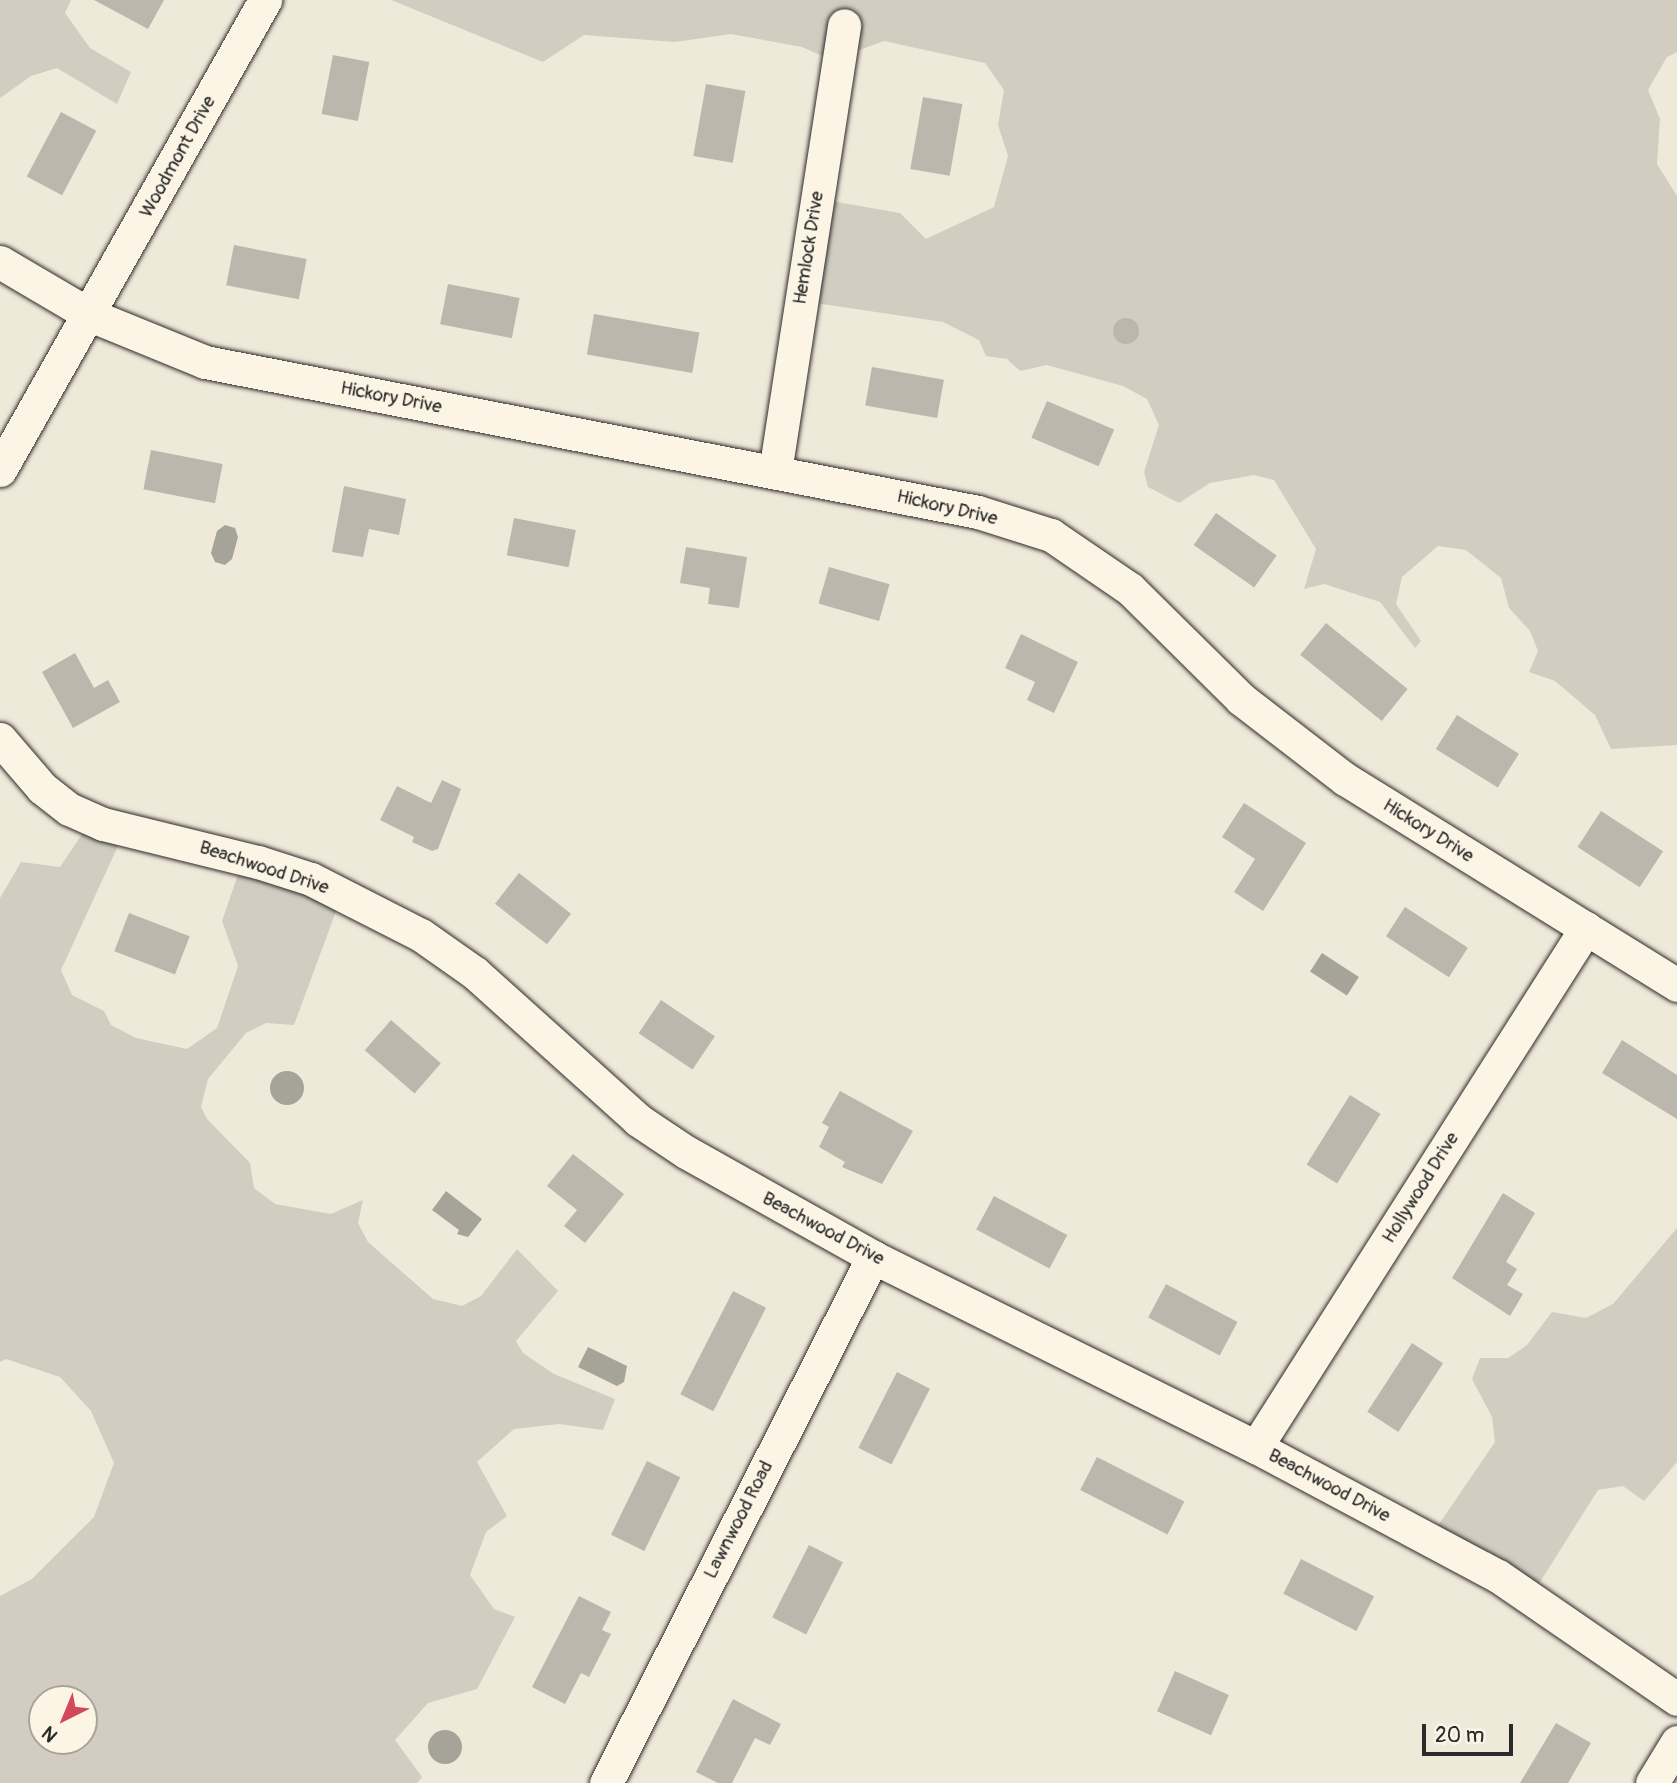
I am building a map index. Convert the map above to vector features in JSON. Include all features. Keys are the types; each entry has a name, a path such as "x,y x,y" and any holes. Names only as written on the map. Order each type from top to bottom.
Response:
{"street":[{"name":"Woodmont Drive","path":"90,315 265,0"},
{"name":"Hemlock Drive","path":"775,472 844,24"},
{"name":"Hickory Drive","path":"0,262 90,315 205,362 978,512 1051,536 1130,589 1241,699 1295,744 1345,779 1677,985"},
{"path":"0,470 90,315"},
{"name":"Beachwood Drive","path":"0,739 42,788 69,809 113,827 246,858 311,879 421,935 475,973 638,1120 740,1184 873,1257 1256,1447 1498,1576 1677,1699"},
{"name":"Hollywood Drive","path":"1256,1447 1586,928"},
{"name":"Lawnwood Road","path":"606,1783 873,1257"},
{"path":"1652,1783 1677,1742"}],"shaded area":[{"path":"0,0 71,0 65,13 90,48 131,72 117,104 57,68 31,76 0,98"},
{"path":"391,0 1677,0 1677,52 1667,57 1648,90 1660,119 1657,164 1677,196 1677,745 1611,749 1595,715 1555,681 1529,672 1538,651 1530,631 1509,608 1501,578 1466,550 1438,546 1402,577 1396,604 1421,641 1415,648 1380,602 1324,584 1304,589 1316,549 1274,480 1254,475 1210,483 1179,503 1148,487 1144,472 1159,425 1147,399 1123,386 1047,365 1020,371 1007,359 986,356 979,340 943,322 802,301 825,200 900,213 926,239 994,207 1008,156 998,125 1004,90 985,63 884,41 832,60 802,47 731,34 675,42 584,35 543,62"},
{"path":"225,525 235,528 238,537 232,559 225,565 215,562 211,553 217,531"},
{"path":"99,809 129,822 61,970 72,995 104,1011 111,1025 136,1038 187,1049 217,1028 238,966 222,921 244,857 345,887 294,1025 266,1023 246,1033 208,1079 201,1107 207,1119 250,1163 254,1188 275,1204 331,1214 363,1200 358,1223 368,1242 433,1299 462,1306 481,1296 517,1249 558,1291 516,1341 523,1353 554,1374 615,1399 603,1430 559,1424 514,1429 477,1462 507,1516 486,1532 470,1575 494,1609 515,1617 477,1689 428,1703 395,1740 422,1777 417,1783 0,1783 0,1596 32,1579 94,1517 114,1463 91,1411 60,1377 6,1359 0,1362 0,898 21,862 60,867"},
{"path":"1322,953 1359,977 1347,995 1310,971"},
{"path":"287,1071 299,1076 304,1088 299,1100 287,1105 275,1100 270,1088 275,1076"},
{"path":"446,1191 482,1219 468,1237 457,1234 459,1230 432,1210"},
{"path":"1677,1228 1677,1462 1644,1501 1623,1486 1598,1490 1535,1590 1435,1530 1495,1442 1492,1417 1472,1379 1480,1358 1508,1358 1527,1345 1552,1312 1586,1318 1613,1304"},
{"path":"588,1347 627,1366 624,1382 617,1386 578,1367"},
{"path":"445,1730 457,1735 462,1747 457,1759 445,1764 433,1759 428,1747 433,1735"}],"building":[{"path":"94,0 164,0 148,29"},
{"path":"333,55 369,62 358,121 322,114"},
{"path":"706,84 745,91 733,163 693,156"},
{"path":"923,97 962,104 950,176 910,169"},
{"path":"61,112 96,131 62,195 27,176"},
{"path":"234,245 307,259 299,299 226,285"},
{"path":"448,284 520,298 512,338 440,324"},
{"path":"594,314 699,333 692,373 587,354"},
{"path":"1126,318 1135,322 1139,331 1135,340 1126,344 1117,340 1113,331 1117,322"},
{"path":"872,367 944,380 937,418 865,405"},
{"path":"1047,401 1114,430 1099,466 1031,438"},
{"path":"151,450 223,464 215,503 143,489"},
{"path":"344,486 406,499 399,535 369,529 363,557 332,552"},
{"path":"1216,513 1277,555 1254,587 1194,545"},
{"path":"514,518 576,530 569,567 507,555"},
{"path":"686,547 747,557 739,608 708,604 710,588 680,583"},
{"path":"829,567 890,584 879,621 819,604"},
{"path":"1326,623 1408,689 1382,721 1300,655"},
{"path":"1021,634 1078,662 1054,713 1027,700 1035,682 1005,668"},
{"path":"75,653 94,688 108,680 120,702 73,728 42,672"},
{"path":"1457,715 1519,754 1498,788 1436,749"},
{"path":"442,780 461,789 438,849 432,851 412,842 414,837 380,820 397,786 431,803"},
{"path":"1244,803 1306,843 1263,911 1234,892 1255,859 1222,837"},
{"path":"1601,811 1663,851 1640,887 1578,847"},
{"path":"519,873 571,914 547,944 495,904"},
{"path":"1405,907 1468,948 1449,977 1386,936"},
{"path":"129,913 190,936 175,975 114,951"},
{"path":"661,1000 715,1036 693,1070 639,1033"},
{"path":"391,1020 441,1063 415,1093 365,1050"},
{"path":"1622,1040 1677,1075 1677,1119 1602,1073"},
{"path":"840,1091 913,1131 882,1184 842,1167 845,1162 819,1147 829,1127 822,1123"},
{"path":"1350,1095 1381,1114 1337,1184 1307,1165"},
{"path":"573,1154 624,1194 585,1243 564,1226 577,1210 547,1186"},
{"path":"1503,1193 1535,1213 1506,1262 1517,1269 1507,1285 1523,1294 1510,1316 1452,1278"},
{"path":"994,1196 1067,1235 1049,1269 976,1230"},
{"path":"1166,1284 1238,1322 1220,1356 1148,1318"},
{"path":"733,1291 766,1308 713,1411 680,1394"},
{"path":"1412,1343 1443,1363 1398,1432 1367,1412"},
{"path":"897,1372 930,1389 891,1465 858,1448"},
{"path":"1097,1457 1184,1501 1168,1534 1080,1490"},
{"path":"647,1461 680,1477 644,1551 611,1535"},
{"path":"809,1545 843,1562 806,1634 772,1617"},
{"path":"1301,1559 1374,1596 1356,1631 1283,1594"},
{"path":"579,1596 611,1612 602,1630 611,1634 589,1677 581,1673 565,1704 532,1687"},
{"path":"1175,1671 1229,1695 1211,1735 1157,1711"},
{"path":"733,1699 781,1724 770,1745 755,1738 732,1783 718,1783 696,1772"},
{"path":"1556,1723 1591,1743 1568,1783 1520,1783"}]}
